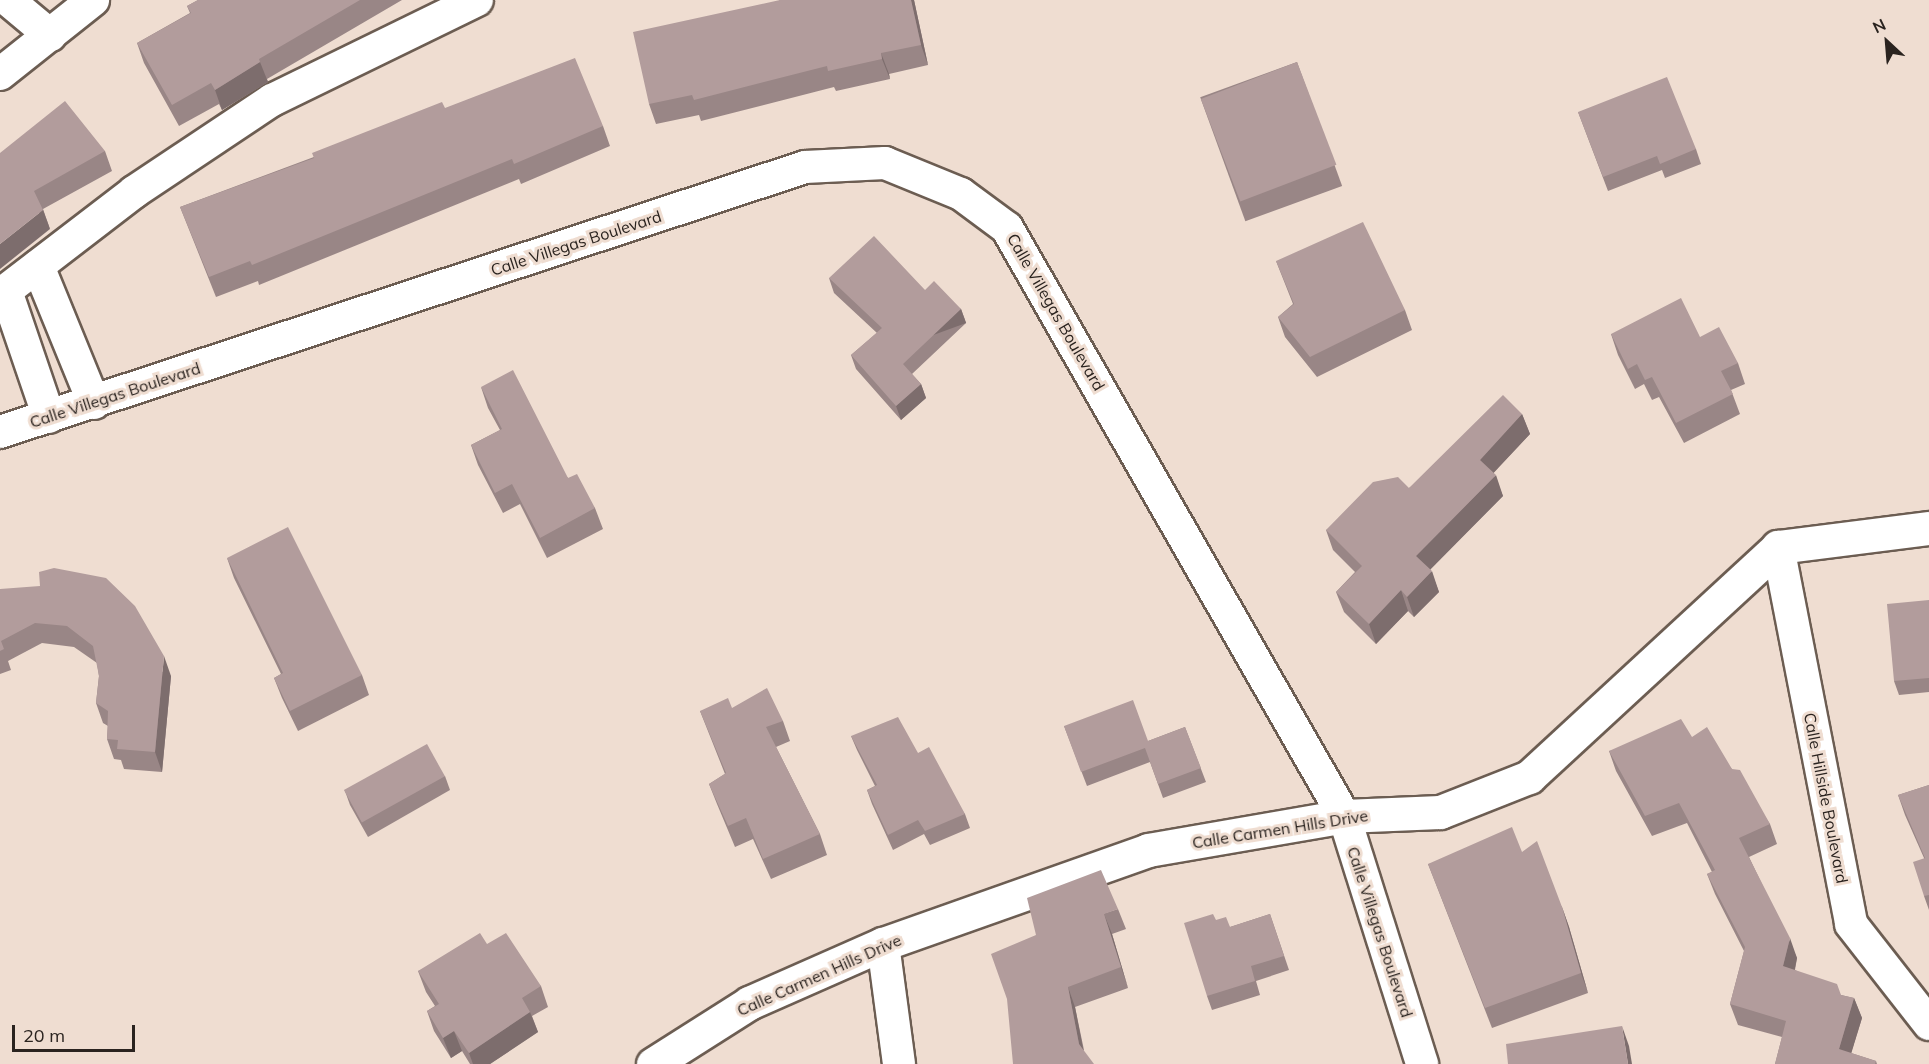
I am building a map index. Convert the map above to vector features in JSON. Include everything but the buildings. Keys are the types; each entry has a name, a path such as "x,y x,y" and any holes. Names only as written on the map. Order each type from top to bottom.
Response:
{"street":[{"path":"8,0 50,35"},
{"path":"0,74 93,0"},
{"path":"49,417 3,293 134,192 272,100 477,0"},
{"name":"Calle Villegas Boulevard","path":"0,432 94,403 805,167 885,163 961,194 1007,228 1344,816 1422,1064"},
{"path":"38,266 94,403"},
{"path":"1778,547 1929,528"},
{"name":"Calle Carmen Hills Drive","path":"653,1064 749,1003 884,944 1148,850 1344,816 1440,812 1529,777 1710,606 1778,547"},
{"name":"Calle Hillside Boulevard","path":"1778,547 1851,924 1929,1024"},
{"path":"884,944 899,1064"}]}
